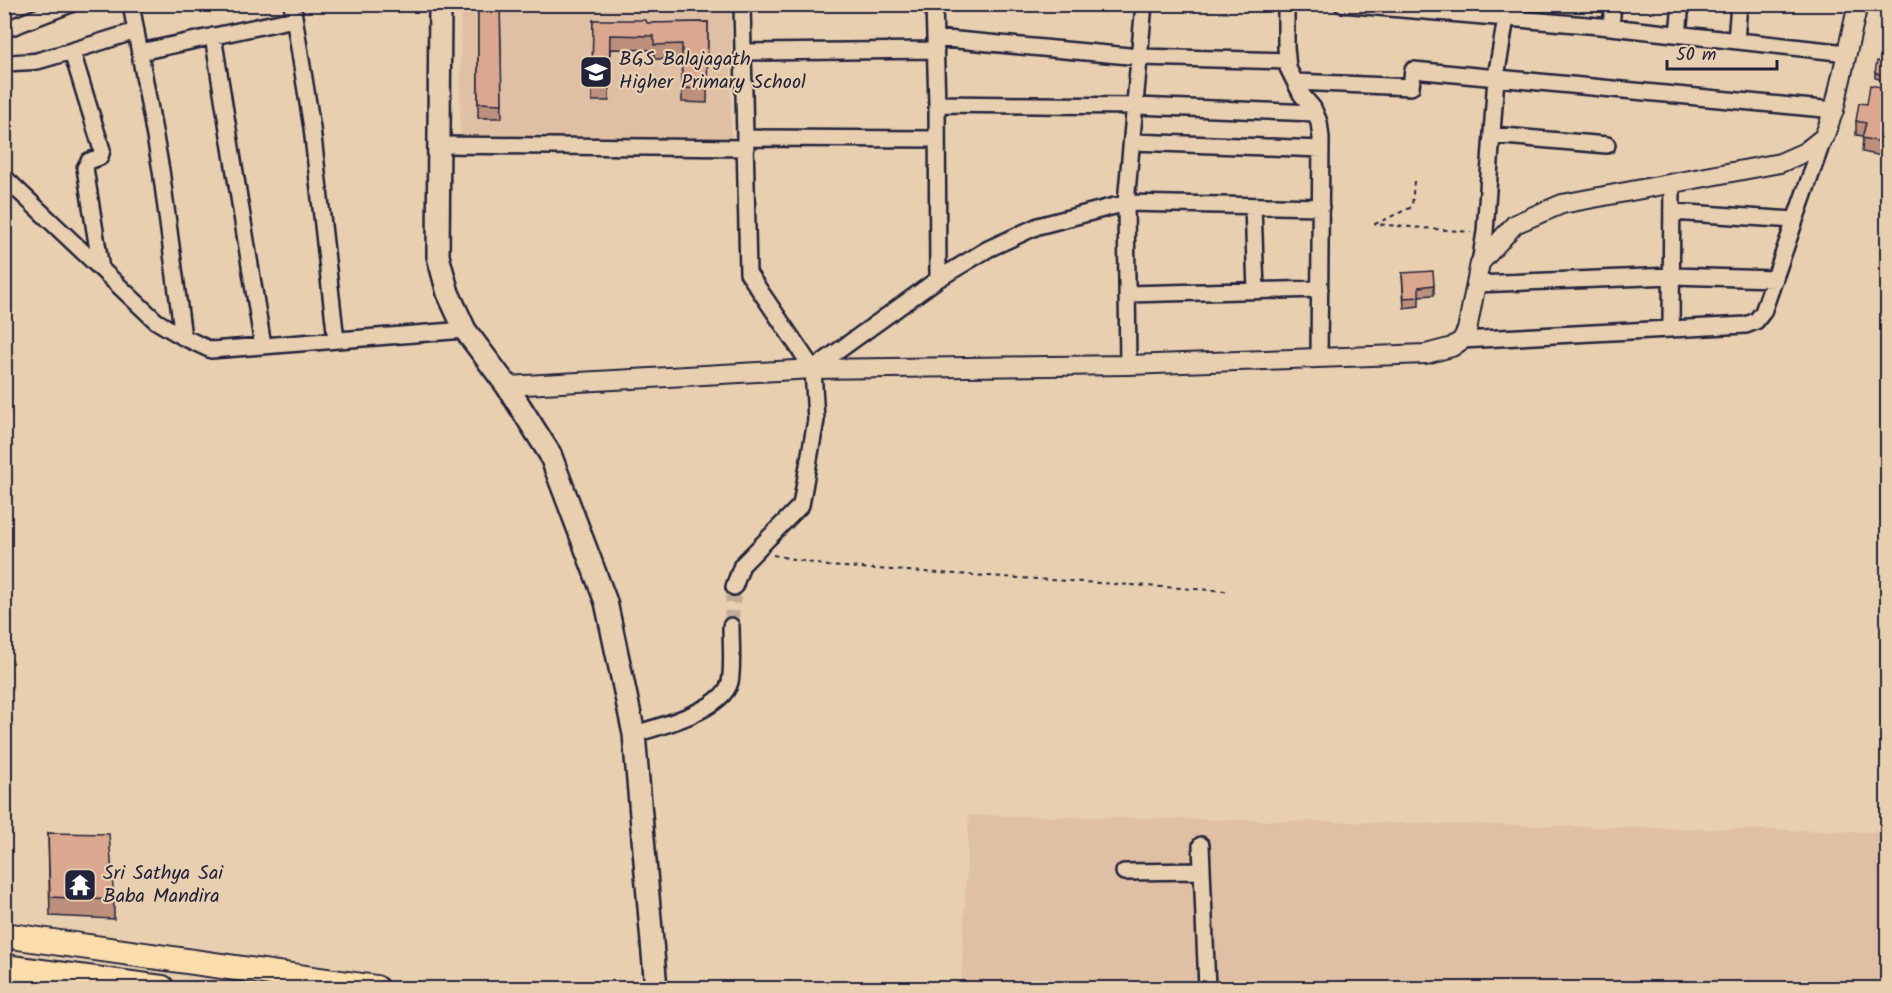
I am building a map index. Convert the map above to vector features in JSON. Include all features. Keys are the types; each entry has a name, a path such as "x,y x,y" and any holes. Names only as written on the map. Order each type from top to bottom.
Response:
{"highway":[{"path":"4,935 376,988"},
{"path":"4,967 162,988"}],"main road":[{"path":"440,4 438,256 448,293 465,330 507,386 550,454 606,602 634,734 656,988"}],"street":[{"path":"4,30 71,4"},
{"path":"131,4 161,170 183,337"},
{"path":"734,587 742,565 801,505 816,420 813,369 748,273 742,4"},
{"path":"934,4 938,279"},
{"path":"1128,365 1126,203 1144,4"},
{"path":"1286,4 1288,68 1319,122 1321,207 1318,358"},
{"path":"1611,27 1613,4"},
{"path":"1678,34 1681,4"},
{"path":"1736,41 1739,4"},
{"path":"1462,340 1746,325 1756,321 1763,312 1834,110 1858,4"},
{"path":"1345,5 1431,8 1506,18 1848,53"},
{"path":"140,52 213,36 293,12 312,128 336,340"},
{"path":"507,386 813,369 1128,365 1426,354 1452,347 1462,340 1467,330 1480,263 1485,232 1496,77 1506,18"},
{"path":"4,66 9,63 25,63 72,52 136,31"},
{"path":"213,36 263,346"},
{"path":"743,52 935,44 1140,57 1287,61"},
{"path":"72,52 102,150 100,157 89,161 85,168 101,269"},
{"path":"1295,82 1411,87 1413,70 1834,110"},
{"path":"937,104 1136,106 1315,113"},
{"path":"1492,135 1607,145"},
{"path":"1480,263 1515,224 1562,204 1780,163 1805,152 1824,137"},
{"path":"439,146 937,139"},
{"path":"1133,142 1321,149"},
{"path":"4,177 156,321 211,350 465,330"},
{"path":"1671,329 1672,183"},
{"path":"813,369 938,279 988,249 1038,226 1126,203 1321,207"},
{"path":"1253,206 1256,291"},
{"path":"1672,212 1795,220"},
{"path":"1476,284 1672,276 1775,279"},
{"path":"1128,294 1320,290"},
{"path":"634,734 681,720 723,697 730,683 731,626"},
{"path":"1201,845 1207,988"},
{"path":"1124,872 1202,871"}],"path":[{"path":"1414,181 1412,207 1375,224 1461,231"},
{"path":"761,546 774,556 828,566 1227,591"}],"shaded area":[{"name":"BGS Balajagath Higher Primary School","path":"461,5 731,5 731,144 460,139"},
{"path":"969,815 1887,832 1887,981 961,986"}],"building":[{"path":"478,4 500,4 502,104 478,103"},
{"path":"593,20 646,20 647,23 708,22 707,89 682,88 682,44 654,45 654,36 610,35 609,87 592,86"},
{"path":"1877,61 1887,63 1887,76 1875,73"},
{"path":"1870,85 1881,87 1880,94 1887,95 1887,143 1862,138 1866,123 1856,121 1859,103 1867,104"},
{"path":"1433,271 1434,285 1419,287 1419,297 1404,298 1402,273"},
{"name":"Sri Sathya Sai Baba Mandira","path":"48,833 109,834 114,900 50,897"}],"tunnel":[{"path":"731,626 734,587"}],"place":[{"name":"BGS Balajagath Higher Primary School","path":"596,72"},
{"name":"Sri Sathya Sai Baba Mandira","path":"80,885"}]}
